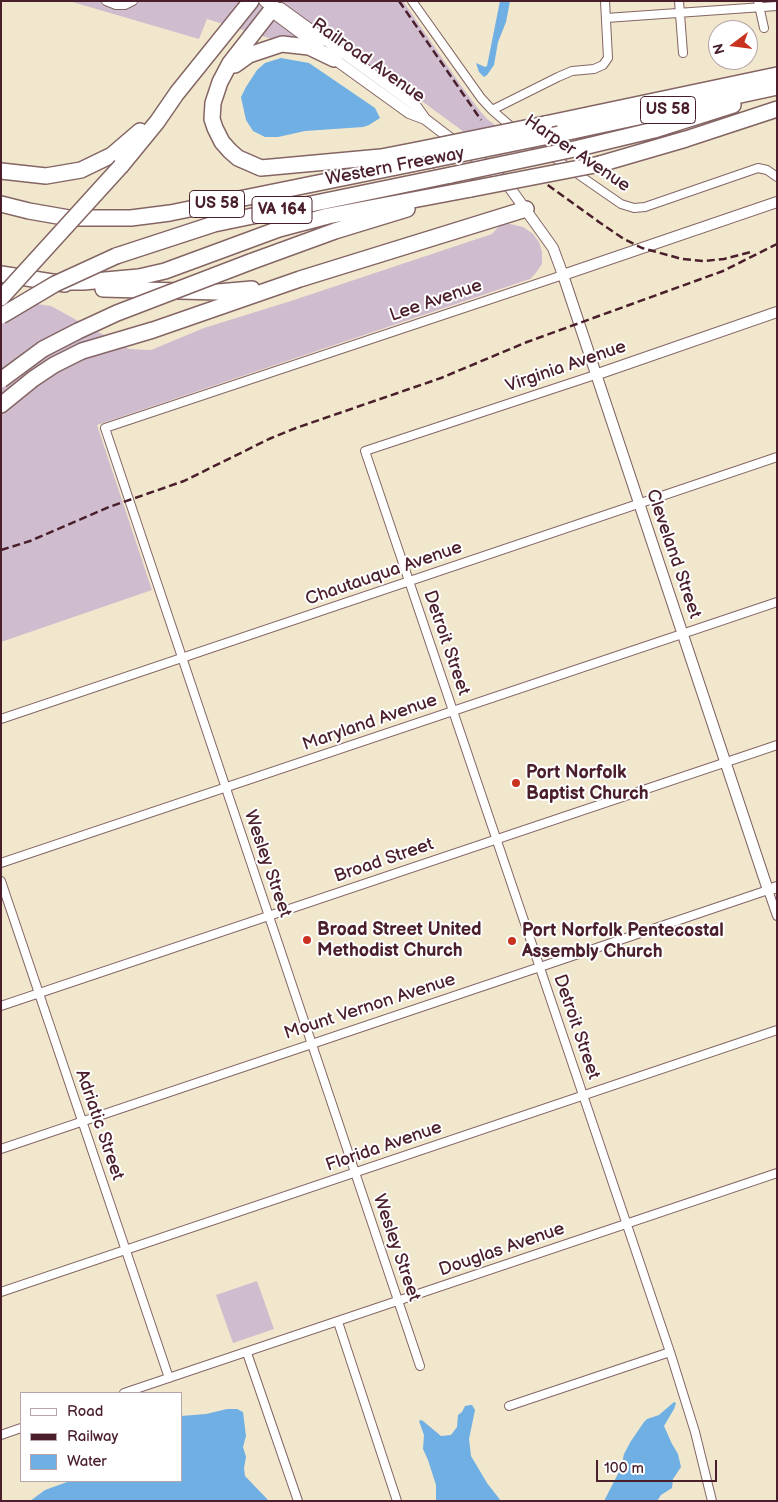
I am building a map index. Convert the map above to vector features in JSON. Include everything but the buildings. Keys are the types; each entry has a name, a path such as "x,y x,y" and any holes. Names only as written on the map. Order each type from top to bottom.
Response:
{"highway":[{"path":"1,298 121,166 251,1"},
{"path":"268,4 230,63 213,103 212,118 222,142 250,165 261,168 381,158 777,76"},
{"path":"226,72 248,55 282,44 309,47 334,59"},
{"name":"US 58","path":"1,204 29,212 69,218 131,218 170,213 777,88"},
{"name":"Western Freeway","path":"1,316 55,284 116,256 214,224 579,148 654,130 777,88"},
{"path":"1,171 46,176 70,173 92,166 122,147 177,93"},
{"name":"US 58","path":"1,274 49,282 83,282 139,277 165,271 279,229 328,216 600,164 686,139 777,109"},
{"name":"Western Freeway","path":"1,380 43,349 117,313 335,231 471,189"},
{"path":"1,405 33,379 82,350 153,330 300,280 526,209"},
{"path":"49,282 117,290 218,292 248,290 300,280"}],"street":[{"path":"106,1 116,5 125,5 133,1"},
{"name":"Harper Avenue","path":"412,1 481,98 492,110 508,125 546,153 621,204 634,208 645,207 758,168 767,170 777,178"},
{"path":"492,110 564,74 572,71 594,69 604,64 608,58 605,1"},
{"path":"679,1 683,52"},
{"name":"Railroad Avenue","path":"268,4 276,15 334,59 409,113 425,119 493,171 510,188 526,209"},
{"name":"Railroad Avenue","path":"268,4 282,8 415,105 425,119"},
{"path":"606,18 680,14 759,4 777,6"},
{"path":"759,4 764,28"},
{"name":"Lee Avenue","path":"105,428 777,202"},
{"name":"Cleveland Street","path":"526,209 552,248 563,275 725,763 772,888 777,916"},
{"name":"Virginia Avenue","path":"365,451 595,375 777,312"},
{"name":"Wesley Street","path":"105,428 420,1366"},
{"name":"Detroit Street","path":"365,451 670,1352 695,1432 712,1501"},
{"name":"Chautauqua Avenue","path":"1,719 777,457"},
{"name":"Maryland Avenue","path":"1,863 777,602"},
{"name":"Broad Street","path":"1,1006 777,745"},
{"name":"Adriatic Street","path":"1,881 169,1378"},
{"name":"Mount Vernon Avenue","path":"1,1149 772,888"},
{"name":"Florida Avenue","path":"1,1292 777,1030"},
{"name":"Douglas Avenue","path":"127,1392 777,1173"},
{"path":"338,1322 397,1501"},
{"path":"247,1352 298,1501"},
{"path":"509,1406 670,1352"},
{"path":"1,1435 20,1428"}],"shaded area":[{"path":"69,1 403,1 480,111 488,120 509,135 479,143 385,74 207,19 199,39"},
{"path":"506,223 523,227 532,233 539,242 542,252 542,264 530,279 97,425 152,590 1,642 1,299 51,306 129,349 151,350 204,328 492,234 500,225"},
{"path":"257,1281 274,1329 233,1343 216,1295"}],"water":[{"path":"500,1 510,1 506,22 498,42 494,65 484,77 479,72 476,63 487,66"},
{"path":"281,58 309,63 375,108 380,118 363,127 305,131 278,137 265,137 253,131 246,120 241,97 257,70 265,63"},
{"path":"674,1402 676,1403 674,1409 664,1426 678,1454 681,1467 673,1479 672,1488 661,1495 657,1501 604,1501 621,1468 624,1454 644,1422 659,1415"},
{"path":"472,1405 475,1410 469,1439 471,1456 487,1483 501,1501 436,1501 436,1485 423,1449 424,1435 419,1421 423,1421 441,1436 451,1435 457,1427 458,1415 465,1406"},
{"path":"227,1409 237,1409 243,1412 246,1436 243,1447 246,1457 245,1476 269,1501 30,1501 45,1490 67,1482 182,1482 182,1416 206,1414"}],"railway":[{"path":"399,1 481,120"},
{"path":"538,178 624,239 642,248 682,259 703,261 724,259 751,252"},
{"path":"1,550 30,541 109,507 184,481 269,439 296,428 441,378 527,342 723,271 777,244"}],"place":[{"name":"Port Norfolk Baptist Church","path":"516,783"},
{"name":"Broad Street United Methodist Church","path":"307,940"},
{"name":"Port Norfolk Pentecostal Assembly Church","path":"512,941"}]}
